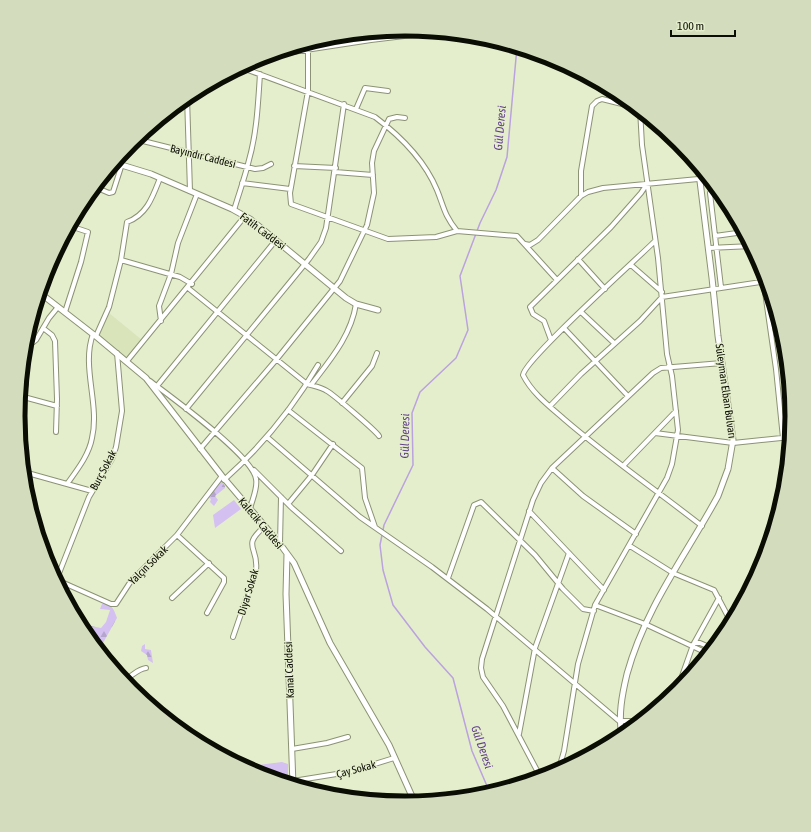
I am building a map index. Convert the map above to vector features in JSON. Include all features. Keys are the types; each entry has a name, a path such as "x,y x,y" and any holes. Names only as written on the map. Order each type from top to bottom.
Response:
{"street":[{"path":"294,52 409,36"},
{"path":"310,50 308,91 290,189 289,200 291,204 392,240 440,236 457,231 464,233 517,236 557,280"},
{"path":"248,70 344,104 375,117 386,125 410,150 430,176 437,190 446,216 457,231"},
{"path":"234,210 247,167 258,109 260,74"},
{"path":"356,109 365,88 388,91"},
{"path":"581,196 581,171 592,106 597,100 602,99 624,105"},
{"path":"186,409 305,264 321,242 328,218 344,104"},
{"path":"187,105 190,191"},
{"path":"560,763 564,751 578,664 595,606 659,493 672,464 677,437 676,411 671,368 667,354 662,294 647,184 640,116"},
{"path":"200,449 335,288 365,231 374,193 372,163 374,151 386,125 392,117 405,118"},
{"name":"Bayındır Caddesi","path":"143,141 247,167 263,168 271,164"},
{"path":"100,189 108,193 112,192 122,164"},
{"name":"Fatih Caddesi","path":"122,164 160,178 245,216 356,304 378,310"},
{"path":"294,166 373,175"},
{"name":"Süleyman Elban Bulvarı","path":"621,729 619,721 623,689 630,662 655,602 702,526 718,496 724,482 733,443 712,288 709,248 699,174"},
{"path":"67,484 85,456 93,435 90,342 109,307 121,260 127,222 138,216 148,206 160,178"},
{"path":"525,244 530,245 538,240 581,196 596,189 700,179"},
{"path":"242,183 290,189"},
{"path":"551,340 544,321 531,312 530,307 616,222 647,184"},
{"path":"710,193 721,287"},
{"path":"161,321 159,306 170,274 178,243 197,194"},
{"path":"128,361 245,216"},
{"path":"65,312 81,262 88,232 75,228"},
{"path":"715,236 739,233"},
{"path":"157,386 276,240"},
{"path":"655,241 551,340 526,366 523,375 532,389 585,437 702,526"},
{"path":"709,248 746,246"},
{"path":"578,259 605,289"},
{"path":"121,260 170,274 190,286 217,312 276,360 309,385 328,391 376,430 379,436"},
{"path":"631,264 662,294"},
{"path":"550,406 595,361 640,321 662,294 761,282"},
{"name":"Kalecik Caddesi","path":"44,296 128,361 146,378 223,478 280,544 298,570 330,643 394,758 412,796"},
{"path":"655,433 733,443 783,438 768,302"},
{"path":"309,385 333,357 349,331 356,304"},
{"path":"32,343 36,340 58,307"},
{"path":"581,312 614,344"},
{"path":"43,328 52,335 55,341 57,406 56,432"},
{"path":"564,328 627,395"},
{"name":"Burç Sokak","path":"59,572 72,536 92,491 114,454 122,418 117,353"},
{"path":"342,403 372,366 377,354"},
{"path":"538,772 503,706 483,677 481,668 482,659 497,617 529,511 538,489 552,468 627,395 652,373 661,368 722,363"},
{"path":"309,385 318,365"},
{"path":"146,378 214,432 245,460 288,504 341,551"},
{"name":"Yalçın Sokak","path":"64,583 114,604 118,602 131,581 177,535 223,478 245,460 267,437 309,385"},
{"path":"26,398 57,406"},
{"path":"288,410 362,468 365,498 376,528"},
{"path":"623,466 676,411"},
{"path":"267,437 376,528 448,578 497,617 619,721 633,721"},
{"path":"288,504 312,475 333,444"},
{"path":"250,509 256,483 251,467"},
{"path":"552,468 583,496 636,534"},
{"path":"29,473 92,491"},
{"path":"280,544 281,496"},
{"path":"448,578 476,503 481,502 485,504 535,555 557,582 583,609 594,610"},
{"path":"529,511 604,590"},
{"name":"Diyar Sokak","path":"233,637 256,570 257,564 252,546 252,539 264,527"},
{"path":"177,535 221,575 224,580 207,613"},
{"path":"630,546 673,573 712,589 728,617"},
{"path":"519,735 535,648 557,582 569,553"},
{"name":"Kanal Caddesi","path":"287,554 286,594 293,779"},
{"path":"172,598 208,563"},
{"path":"681,679 693,644 718,598"},
{"path":"595,606 645,624 693,644 704,651"},
{"path":"693,644 700,643 708,646"},
{"path":"129,677 139,669 146,668"},
{"path":"292,749 327,743 348,737"},
{"name":"Çay Sokak","path":"300,782 349,772 394,758"}],"shaded area":[{"path":"109,313 142,340 129,356 125,357 99,336"}],"green space":[{"path":"221,481 225,488 215,496 218,500 214,506 210,502 211,499 208,497"},
{"path":"234,500 241,509 215,528 213,515"},
{"path":"102,604 111,606 117,618 101,644 89,627 91,626 101,628 106,622 110,610 100,609"},
{"path":"145,644 145,649 151,650 153,663 148,660 147,655 141,651 142,646"},
{"path":"282,762 288,764 288,778 260,768 255,766"}],"waterway":[{"name":"Gül Deresi","path":"488,787 472,751 453,678 425,647 393,605 383,570 380,545 384,525 413,465 412,413 420,392 456,358 468,330 460,276 480,223 496,190 507,157 517,52"}]}
